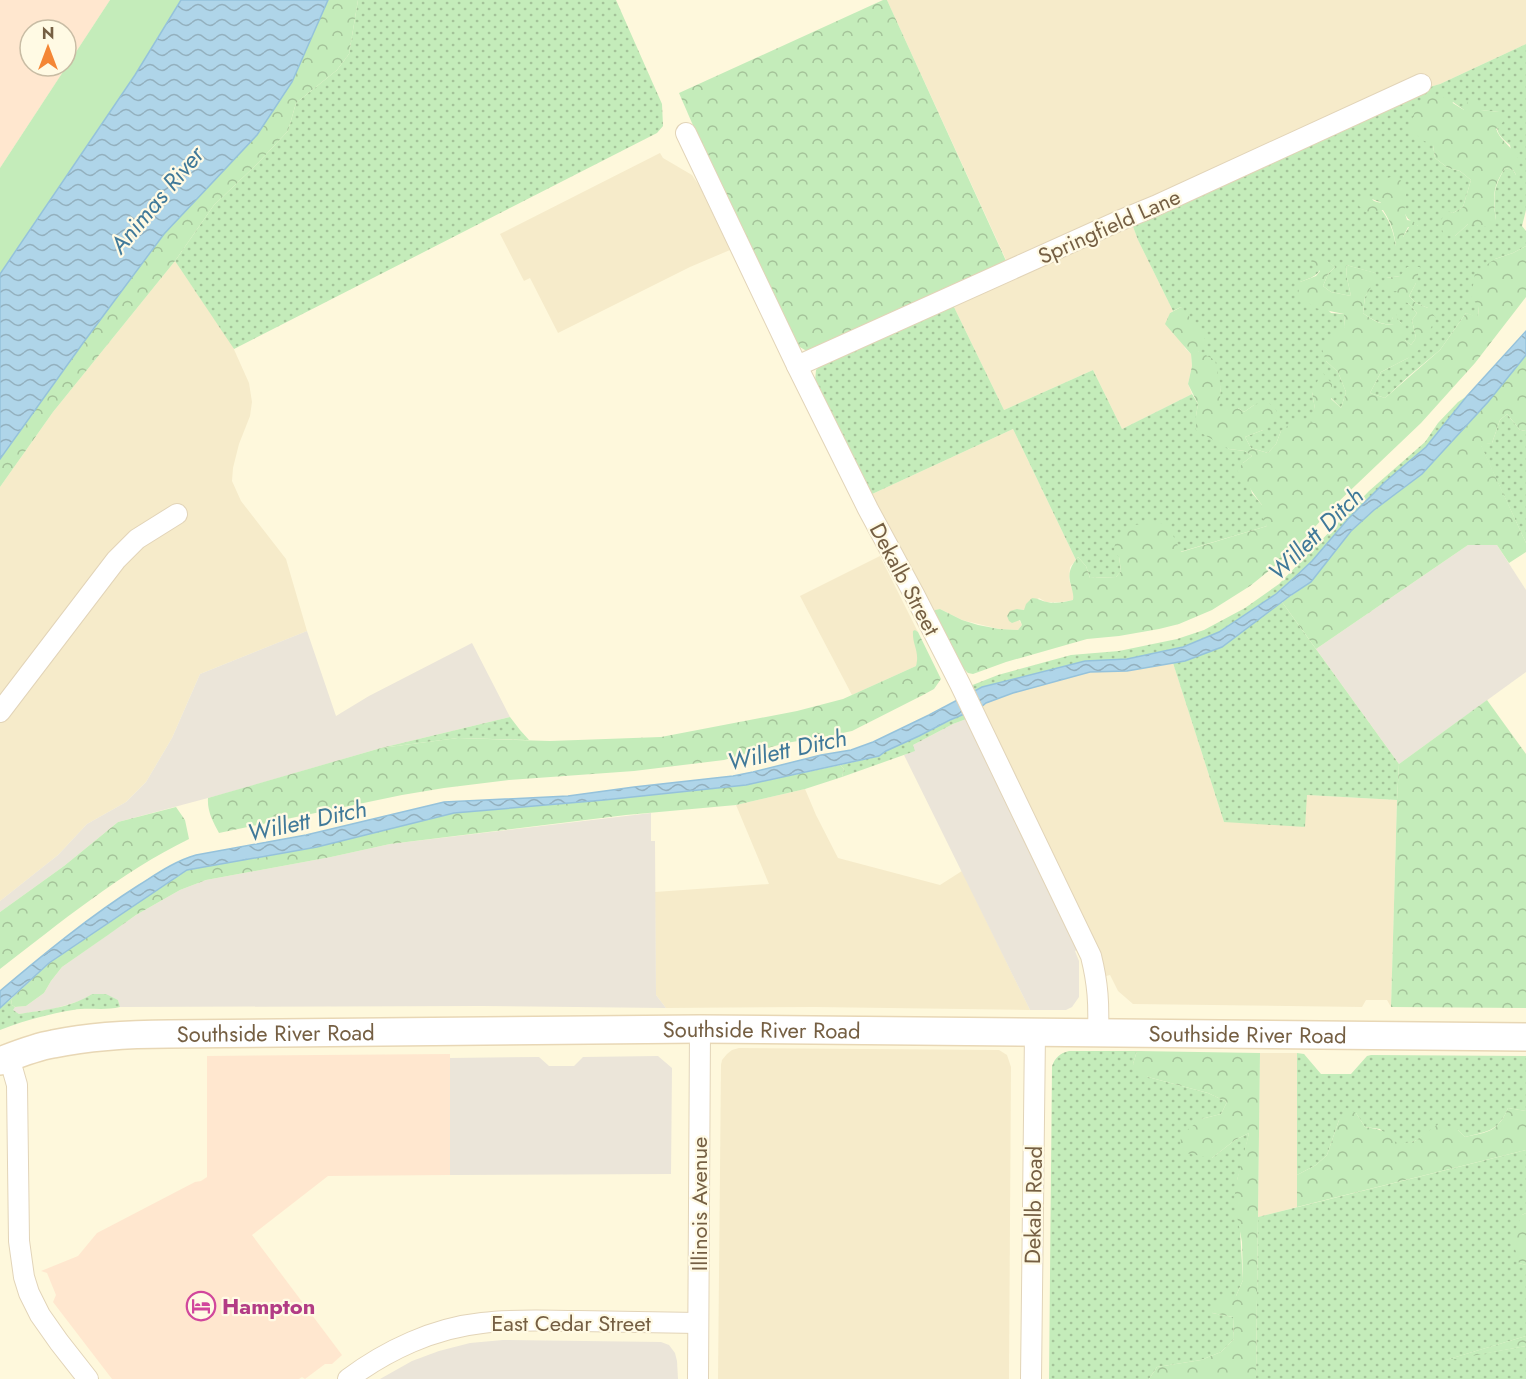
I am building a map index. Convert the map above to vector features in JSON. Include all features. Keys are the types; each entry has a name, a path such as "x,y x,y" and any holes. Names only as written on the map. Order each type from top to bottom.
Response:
{"main road":[{"name":"Southside River Road","path":"4,1059 61,1042 135,1034 700,1029 1526,1037"}],"street":[{"name":"Springfield Lane","path":"797,366 1166,201 1420,84"},
{"name":"Dekalb Street","path":"686,133 797,366 868,509 962,688 1091,956 1097,980 1098,1032"},
{"path":"0,712 116,560 138,539 177,513"},
{"name":"Illinois Avenue","path":"699,1379 700,1029"},
{"name":"Dekalb Road","path":"1031,1379 1035,1032"},
{"path":"4,1059 17,1085 19,1241 24,1277 40,1315 88,1379"},
{"name":"East Cedar Street","path":"348,1379 401,1347 428,1336 480,1323 512,1321 698,1323"}],"shaded area":[{"path":"0,0 110,0 78,49 78,18 18,18 18,78 59,78 0,168"},
{"path":"887,0 1526,0 1526,44 1440,84 1007,262"},
{"path":"660,153 663,158 692,175 730,250 690,267 558,333 530,278 524,281 500,234"},
{"path":"1132,224 1173,311 1170,313 1185,348 1191,354 1192,366 1188,384 1192,394 1122,429 1093,370 1004,410 953,305"},
{"path":"175,261 232,345 249,383 252,402 250,416 239,444 232,481 241,501 286,559 307,631 200,674 172,738 146,782 126,802 87,824 58,855 0,901 0,487 53,412"},
{"path":"1013,429 1076,560 1070,567 1069,579 1074,595 1073,600 1046,602 1039,598 1024,610 1017,609 1022,625 1018,630 999,629 962,620 940,609 935,610 935,613 870,495"},
{"path":"1468,545 1497,545 1526,590 1526,672 1399,764 1316,649"},
{"path":"880,556 918,632 915,630 918,660 916,666 852,695 800,596"},
{"path":"307,631 336,716 369,696 472,643 510,717 381,748 118,822 64,866 0,912 0,901 58,855 87,824 126,802 146,782 172,738 200,674"},
{"path":"1173,663 1224,822 1307,795 1397,800 1391,1007 1387,1000 1366,1000 1362,1007 1133,1004 1118,991 1110,975 1106,976 1099,954 981,707 1013,693 1090,672 1127,671"},
{"path":"969,718 1079,949 1075,951 1079,961 1079,997 1072,1007 1066,1010 1030,1010 904,755 914,751 913,745"},
{"path":"805,789 838,858 940,885 962,871 1030,1010 815,1007 666,1008 656,995 655,892 769,884 736,805"},
{"path":"651,813 651,841 655,841 656,995 666,1008 120,1007 118,1000 92,994 83,1000 53,1009 19,1014 12,1010 15,1007 26,1006 44,993 62,967 136,915 180,890 206,880 390,844"},
{"path":"739,1048 999,1050 1007,1055 1011,1067 1009,1379 718,1379 721,1065 727,1054"},
{"path":"1260,1053 1297,1053 1297,1207 1258,1217"},
{"path":"450,1054 450,1175 328,1176 252,1235 342,1355 332,1364 325,1364 305,1379 302,1377 299,1379 112,1379 53,1302 56,1295 47,1273 41,1271 78,1256 97,1233 207,1177 207,1056"},
{"path":"658,1056 672,1068 671,1174 450,1175 450,1058 539,1057 549,1066 574,1066 583,1057"},
{"path":"503,1340 661,1342 669,1345 675,1353 678,1379 380,1379 412,1361 439,1351 470,1343"}],"green space":[{"path":"110,0 181,0 135,75 0,274 0,168 59,78 78,78 78,49"},
{"path":"328,0 358,0 349,54 337,70 296,103 288,131 214,205 175,261 53,412 0,487 0,459 83,343 164,234 292,82"},
{"path":"358,0 616,0 662,104 663,126 657,133 234,349 175,261 214,205 288,131 296,103 337,70 349,54"},
{"path":"887,0 1007,263 811,350 805,350 798,346 724,197 679,93"},
{"path":"1526,44 1526,210 1522,226 1526,231 1526,246 1495,259 1479,306 1478,318 1466,313 1440,350 1385,398 1370,393 1381,372 1408,358 1416,338 1411,345 1405,340 1404,329 1399,320 1392,317 1395,324 1382,323 1363,313 1365,297 1375,273 1346,265 1351,296 1331,292 1323,286 1328,274 1335,267 1325,260 1316,275 1300,282 1331,313 1344,314 1345,327 1326,361 1338,372 1346,392 1341,408 1331,398 1312,392 1315,423 1281,431 1276,444 1268,453 1251,448 1245,437 1263,430 1254,405 1244,412 1238,408 1218,408 1221,387 1198,351 1181,307 1173,311 1132,224","holes":["1453,102 1464,110 1499,112 1498,131 1510,145 1516,175 1513,170 1505,168 1498,181 1494,199 1496,220 1468,224 1455,236 1445,212 1453,213 1463,207 1471,180 1460,171 1448,168 1435,158 1433,145","1406,191 1404,212 1408,219 1418,226 1409,227 1396,246 1388,220 1372,199 1382,203","1400,276 1416,283 1409,296 1416,303 1428,308 1416,338 1412,320 1417,313 1386,278"]},
{"path":"1436,95 1464,110 1468,101 1479,101 1481,110 1499,112 1503,122 1496,129 1516,155 1519,168 1517,176 1513,170 1505,168 1498,181 1494,199 1496,220 1489,227 1468,224 1455,236 1444,235 1440,224 1445,211 1453,213 1463,207 1471,180 1460,171 1448,168 1435,158 1433,145 1422,140 1410,129 1420,103"},
{"path":"1391,177 1406,185 1407,220 1413,221 1419,227 1408,227 1403,237 1403,246 1396,246 1392,227 1383,210 1366,212 1359,206 1363,198 1381,203 1379,194 1381,180"},
{"path":"1526,246 1526,297 1475,363 1421,423 1335,505 1291,553 1250,586 1212,610 1179,624 1119,636 1087,639 973,674 968,673 962,667 935,610 940,609 978,625 1018,630 1022,625 1020,620 1012,623 1007,616 1010,611 1024,610 1032,598 1054,603 1073,600 1070,573 1078,557 1086,566 1090,578 1116,577 1121,571 1119,557 1114,551 1116,537 1128,526 1155,522 1168,525 1181,552 1267,526 1259,512 1262,505 1237,471 1252,456 1245,451 1229,449 1196,430 1198,404 1188,384 1192,366 1191,354 1165,324 1170,313 1181,307 1195,323 1206,341 1198,351 1215,360 1221,387 1219,408 1238,408 1244,412 1254,405 1267,401 1277,411 1263,430 1245,437 1251,448 1268,453 1276,444 1281,431 1295,420 1315,423 1312,392 1322,372 1332,384 1331,399 1341,408 1346,392 1338,372 1326,361 1320,343 1345,327 1344,314 1315,308 1298,295 1300,282 1316,276 1320,271 1311,261 1316,252 1335,267 1328,274 1323,286 1331,292 1351,296 1346,265 1376,273 1373,284 1365,297 1363,313 1377,322 1394,324 1392,317 1396,304 1397,318 1405,328 1405,340 1411,345 1416,338 1412,320 1417,313 1408,303 1397,301 1397,291 1386,292 1380,285 1386,278 1400,276 1407,267 1420,267 1416,283 1409,296 1416,303 1428,308 1436,318 1420,349 1381,372 1370,393 1385,398 1440,350 1466,313 1478,317 1479,306 1471,298 1475,273 1495,259"},
{"path":"953,305 1004,410 1093,370 1122,429 1192,394 1198,404 1196,416 1229,449 1245,451 1252,456 1243,463 1252,493 1262,505 1267,526 1180,552 1119,557 1121,571 1116,577 1090,578 1086,566 1078,557 1076,560 1013,429 870,495 815,382 816,370 820,365"},
{"path":"1526,355 1526,431 1520,430 1507,414 1500,420 1492,443 1481,445 1526,543 1526,552 1509,563 1497,545 1468,545 1316,649 1282,602 1311,582 1351,531 1374,510 1422,474"},
{"path":"1467,396 1426,447 1385,482 1348,519 1312,561 1276,594 1219,632 1183,648 1127,659 1085,661 982,687 971,692 970,686 998,675 1071,655 1119,651 1177,639 1204,630 1245,608 1279,584 1369,491 1425,442 1438,423"},
{"path":"1507,414 1520,430 1526,431 1526,543 1480,444 1492,443 1500,420"},
{"path":"1282,602 1399,764 1397,800 1307,795 1305,827 1224,822 1173,663 1185,661 1222,647"},
{"path":"915,630 941,679 934,689 852,731 786,743 724,760 634,771 509,780 444,788 219,833 209,812 208,798 381,748 458,738 550,741 661,737 797,711 843,699 916,666 917,656 913,636"},
{"path":"1487,700 1526,754 1526,1008 1391,1007 1399,764"},
{"path":"966,713 969,718 913,745 915,751 842,777 844,769 840,765 880,756"},
{"path":"510,717 529,740 458,738 381,748"},
{"path":"840,765 844,769 842,777 805,789 736,805 626,815 390,844 206,880 180,890 136,915 62,967 44,993 26,1006 12,1005 11,999 49,963 187,870 317,847 454,813 746,785"},
{"path":"176,807 185,820 189,839 115,883 0,969 0,912 64,866 118,822"},
{"path":"92,994 106,994 118,1000 120,1007 79,1009 36,1018 0,1030 0,1008 11,999 15,1007 13,1010 19,1014 66,1005"},
{"path":"1069,1051 1137,1051 1133,1064 1148,1077 1208,1093 1227,1102 1221,1114 1201,1119 1212,1158 1235,1140 1249,1133 1237,1180 1243,1280 1236,1296 1212,1313 1233,1317 1234,1339 1221,1352 1201,1360 1157,1367 1149,1379 1049,1379 1052,1066 1058,1056"},
{"path":"1137,1051 1260,1053 1256,1379 1149,1379 1157,1367 1201,1360 1221,1352 1234,1339 1233,1317 1212,1313 1219,1297 1236,1296 1243,1280 1242,1242 1234,1200 1249,1133 1235,1140 1212,1158 1180,1152 1181,1135 1201,1119 1221,1114 1227,1102 1208,1093 1137,1072 1133,1064"},
{"path":"1297,1053 1304,1054 1321,1074 1351,1074 1367,1056 1371,1055 1526,1056 1526,1111 1508,1108 1496,1126 1480,1133 1465,1137 1458,1130 1426,1134 1415,1141 1396,1146 1380,1129 1365,1127 1356,1113 1339,1120 1327,1155 1316,1165 1297,1175"},
{"path":"1346,1108 1356,1113 1365,1127 1388,1134 1396,1145 1415,1141 1440,1123 1458,1130 1465,1137 1480,1134 1496,1126 1508,1108 1526,1111 1526,1150 1297,1207 1297,1175 1316,1165 1327,1155 1339,1120"},
{"path":"1526,1150 1526,1213 1522,1215 1519,1263 1526,1265 1526,1336 1446,1360 1526,1346 1526,1379 1256,1379 1258,1217"},
{"path":"1526,1213 1526,1265 1519,1263 1512,1238 1522,1215"},
{"path":"1526,1336 1526,1346 1439,1362"}],"water":[{"name":"Animas River","path":"181,0 328,0 292,82 257,135 164,234 0,459 0,274 135,75"},
{"path":"1526,331 1526,355 1488,402 1422,474 1374,510 1351,531 1311,582 1222,647 1185,661 1127,671 1090,672 1013,693 986,703 879,756 746,785 454,813 317,847 187,870 49,963 0,1008 0,991 68,935 153,876 196,855 306,835 444,802 568,796 753,772 851,750 873,742 982,687 1085,661 1127,659 1183,647 1219,632 1276,594 1312,561 1348,519 1385,482 1426,447 1467,396"}],"place":[{"name":"Hampton","path":"201,1306"}],"water label":[{"name":"Willett Ditch","path":"1316,534"},
{"name":"Willett Ditch","path":"787,750"},
{"name":"Willett Ditch","path":"307,821"}]}
